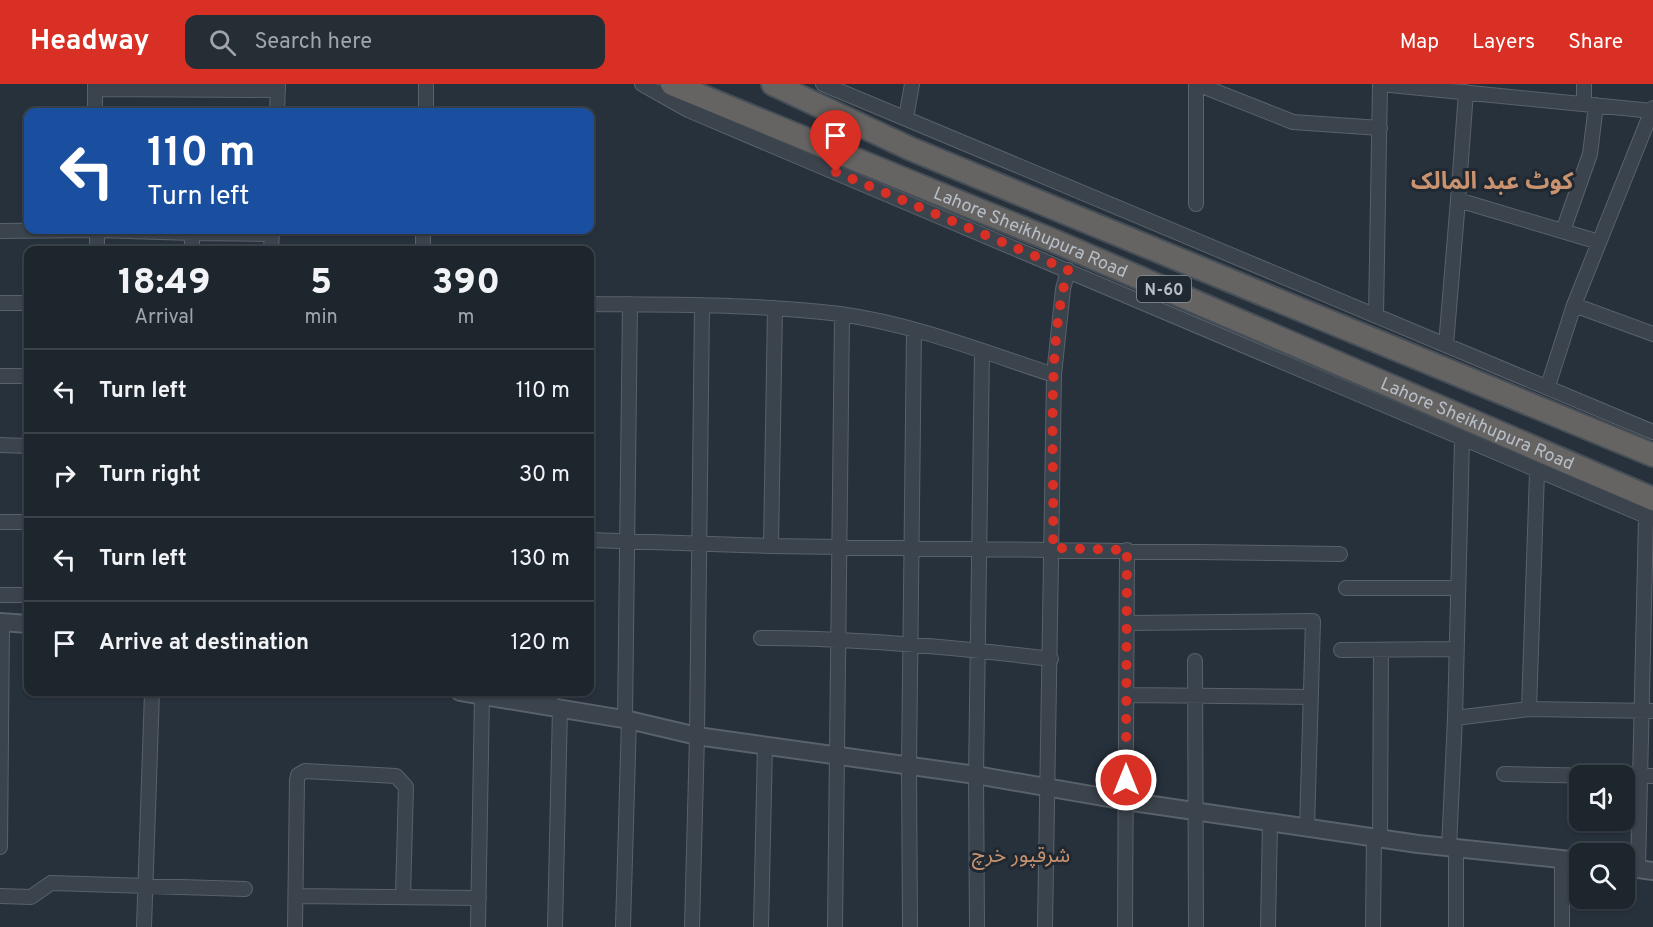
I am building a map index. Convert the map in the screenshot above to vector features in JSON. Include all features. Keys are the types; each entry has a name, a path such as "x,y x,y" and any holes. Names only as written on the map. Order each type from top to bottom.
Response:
{"highway":[{"name":"Lahore Sheikhupura Road","path":"672,84 1076,251 1651,512"},
{"name":"Lahore Sheikhupura Road","path":"773,84 911,149 1653,455"}],"street":[{"path":"426,84 426,108"},
{"path":"642,84 688,110 1068,270 1537,472 1651,512 1646,776 1638,869"},
{"path":"823,84 1548,386 1653,432"},
{"path":"906,118 912,84"},
{"path":"1196,204 1196,84 1293,122 1380,128"},
{"path":"1376,316 1380,84 1451,87 1466,92 1507,90 1590,105 1653,110 1574,305 1548,386"},
{"path":"1563,231 1590,154 1590,105 1584,84"},
{"path":"95,108 95,86 278,87 277,108"},
{"path":"1446,345 1466,92"},
{"path":"1458,200 1599,242"},
{"path":"0,231 24,231"},
{"path":"1045,927 1053,548 1054,375 1063,289 1068,270"},
{"path":"0,303 24,303"},
{"path":"594,304 775,308 842,315 914,330 1054,375"},
{"path":"623,927 630,304"},
{"path":"692,927 698,736 702,305"},
{"path":"1574,305 1653,334"},
{"path":"771,546 775,308"},
{"path":"835,927 842,315"},
{"path":"910,927 909,766 914,330"},
{"path":"977,927 976,775 982,351"},
{"path":"0,376 24,376"},
{"path":"1456,927 1452,848 1462,440"},
{"path":"0,445 24,446"},
{"path":"1529,709 1537,472"},
{"path":"0,522 24,522"},
{"path":"594,540 771,546 912,546 1340,554"},
{"path":"1125,927 1127,550"},
{"path":"1346,588 1458,588"},
{"path":"0,595 24,595"},
{"path":"1127,623 1314,621 1307,828"},
{"path":"0,847 1,622 24,624"},
{"path":"761,638 838,638 1051,659"},
{"path":"1341,650 1456,650"},
{"path":"1373,927 1381,650"},
{"path":"1195,661 1196,927"},
{"path":"1127,694 1311,697"},
{"path":"144,927 152,696"},
{"path":"478,927 482,696"},
{"path":"492,696 554,702 698,736 976,775 1195,812 1452,848 1569,860"},
{"path":"554,702 555,927"},
{"path":"1455,718 1529,709 1647,711"},
{"path":"761,927 765,745"},
{"path":"295,927 297,780 298,776 305,771 396,776 403,780 406,787 403,896"},
{"path":"1504,774 1569,775"},
{"path":"1268,927 1270,823"},
{"path":"1562,859 1562,927"},
{"path":"0,896 31,897 51,883 244,889"},
{"path":"296,896 479,898"}],"district":[{"name":"کوٹ عبد المالک","path":"1492,181"},
{"name":"شرقپور خرچ","path":"1021,855"}],"route":[{"path":"836,172 1068,270 1063,289 1054,375 1053,548 1127,550 1126,780"}]}
